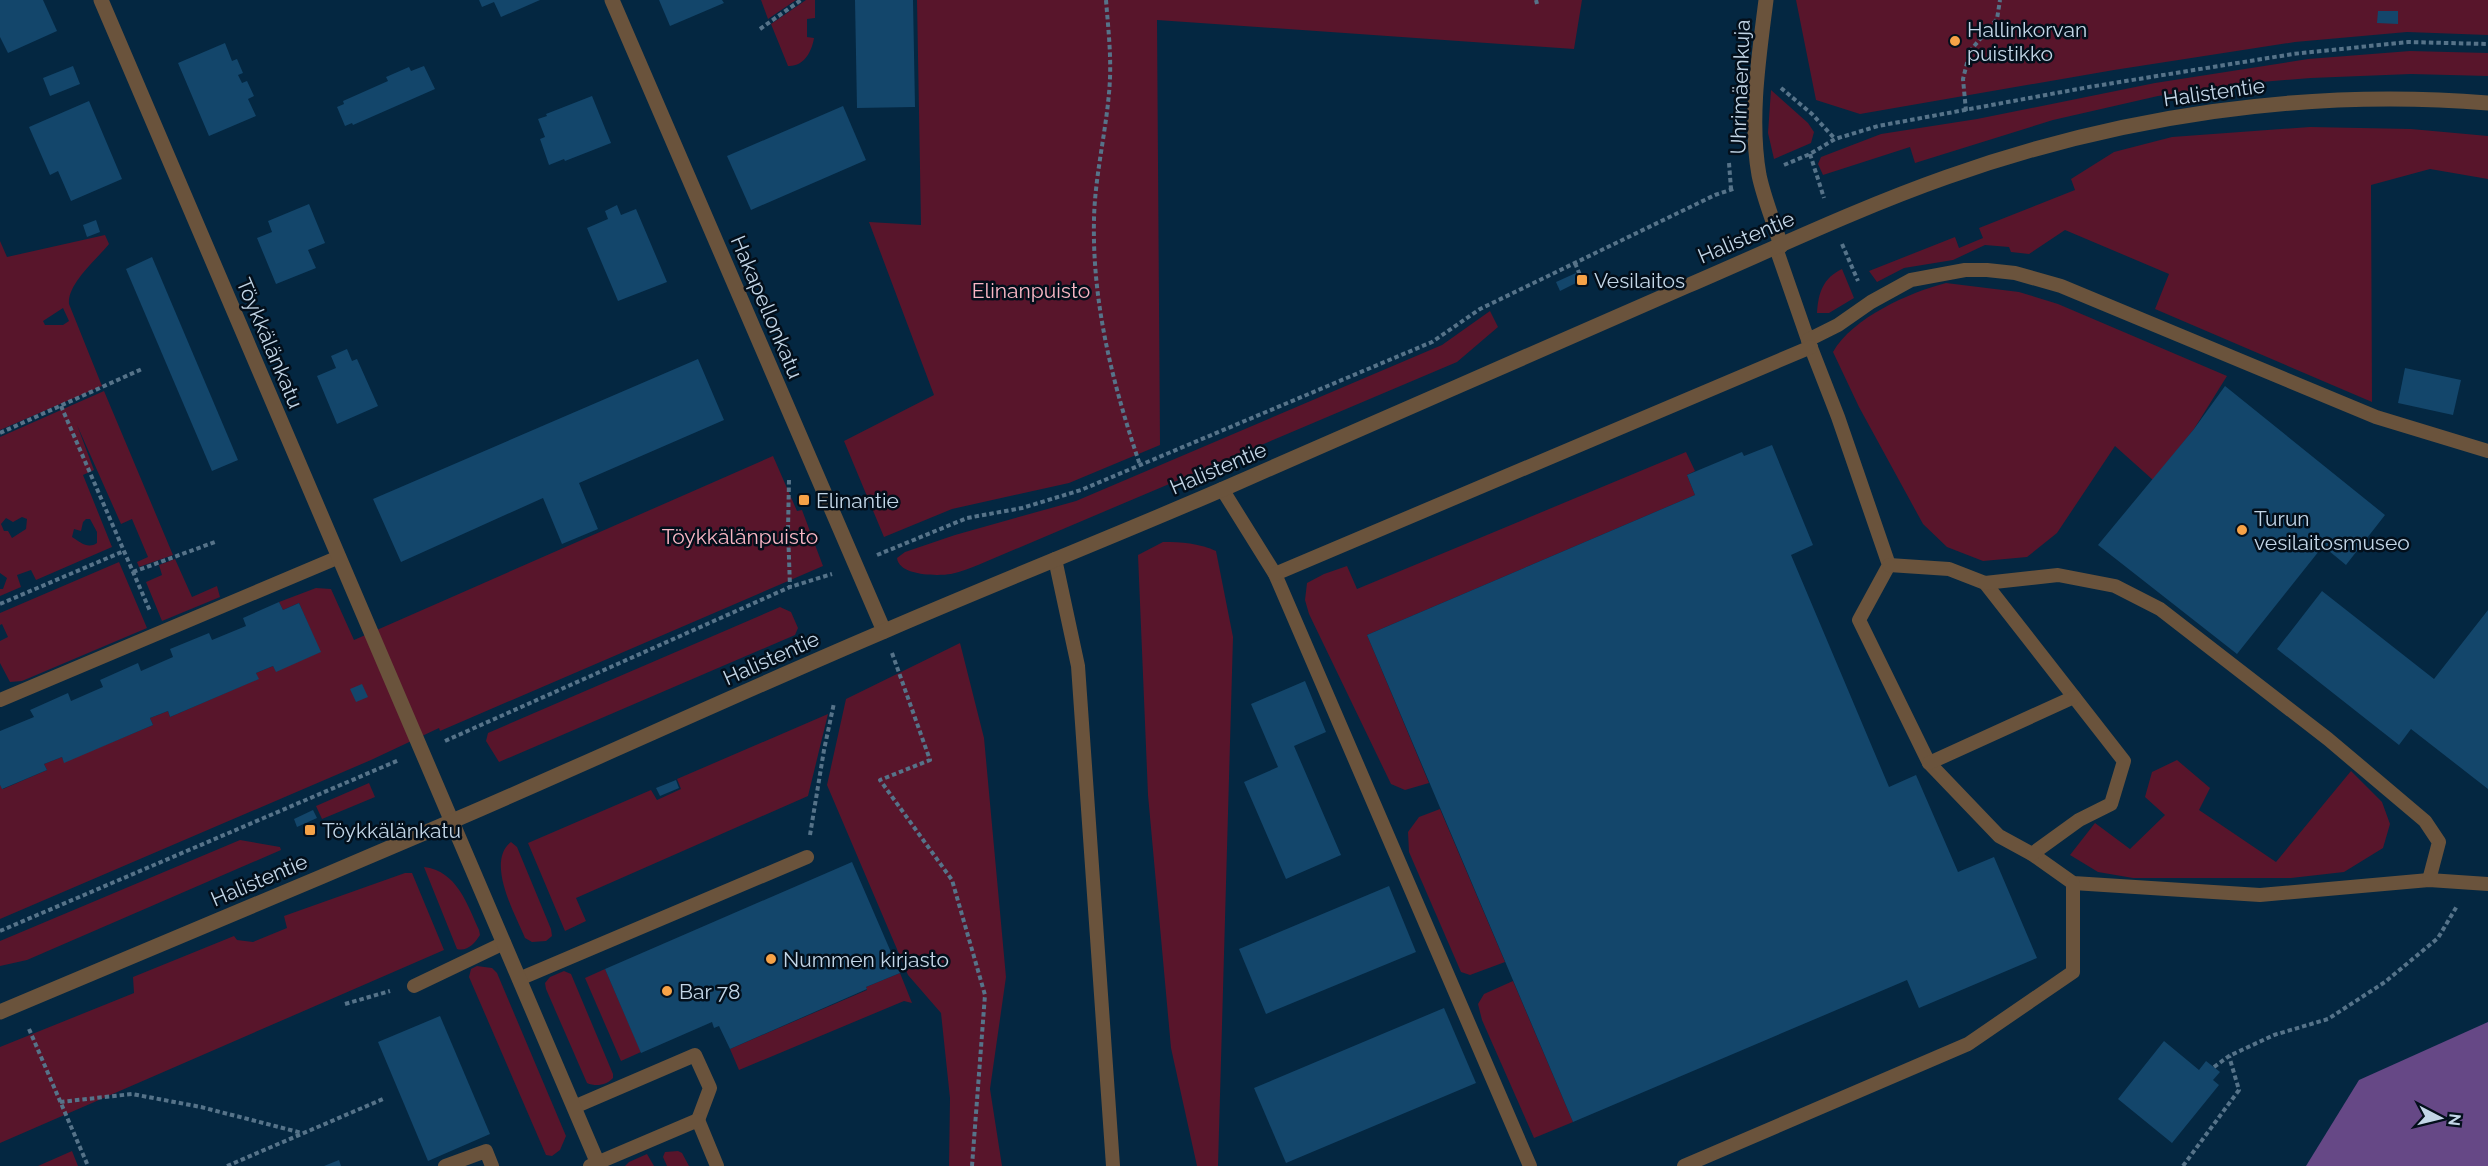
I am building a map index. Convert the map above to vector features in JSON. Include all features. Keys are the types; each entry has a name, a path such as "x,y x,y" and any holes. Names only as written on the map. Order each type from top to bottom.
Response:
{"street":[{"name":"Töykkälänkatu","path":"101,0 574,1107 596,1165"},
{"name":"Hakapellonkatu","path":"612,0 884,631"},
{"name":"Uhrimäenkuja","path":"1766,0 1756,142 1760,177 1778,247"},
{"name":"Halistentie","path":"0,1012 452,821 884,631 1222,489 1554,342 1953,175 2060,143 2160,120 2238,108 2311,102 2410,100 2488,103"}],"lane":[{"path":"1778,247 1889,565 1859,620 1929,763 1998,836 2032,854 2073,883 2260,895 2429,880 2488,884"},
{"path":"1275,574 1810,344 1895,287 1911,280 1965,270 2015,273 2061,286 2376,417 2488,451"},
{"path":"1222,489 1275,574 1530,1166"},
{"path":"0,700 339,557"},
{"path":"1055,559 1078,666 1113,1166"},
{"path":"1889,565 1949,569 1985,583 2058,575 2115,586 2160,609 2328,739 2425,821 2439,842 2429,880"},
{"path":"1985,583 2124,761 2111,804 2079,820 2032,854"},
{"path":"1929,763 2074,697"},
{"path":"519,979 807,857"},
{"path":"1684,1166 1968,1044 2073,972 2073,883"},
{"path":"414,986 504,943"},
{"path":"574,1107 695,1055 710,1088 698,1120 717,1166"},
{"path":"596,1165 698,1120"},
{"path":"445,1166 486,1151 492,1166"}],"path":[{"path":"760,29 801,0"},
{"path":"1106,0 1110,77 1094,217 1095,271 1110,364 1121,408 1140,465"},
{"path":"1966,111 1963,79 1970,51 1997,19 2000,0"},
{"path":"1777,168 1810,154 1835,139 1878,126 2089,87 2293,54 2408,42 2488,45"},
{"path":"1759,75 1772,80 1812,114 1835,139"},
{"path":"1810,154 1823,194"},
{"path":"789,477 790,587 855,564 943,526 967,518 1057,498 1140,465 1432,342 1480,309 1715,195 1740,187"},
{"path":"1575,263 1582,280"},
{"path":"1851,265 1855,277"},
{"path":"0,433 142,369"},
{"path":"61,406 160,633"},
{"path":"133,572 215,542"},
{"path":"0,604 124,550"},
{"path":"884,631 930,760 880,780 952,880 985,995 972,1166"},
{"path":"807,857 834,703"},
{"path":"2214,1067 2229,1056 2274,1035 2328,1018 2385,982 2438,938 2470,882"},
{"path":"345,1004 397,988 414,986"},
{"path":"29,1029 88,1166"},
{"path":"2183,1166 2239,1090 2229,1056"},
{"path":"60,1102 132,1094 201,1107 302,1133"},
{"path":"227,1166 383,1098"}],"green space":[{"path":"761,0 796,0 768,19"},
{"path":"806,0 815,0 815,18 807,19 807,37 814,38 813,43 803,61 794,66 788,66 771,24"},
{"name":"Elinanpuisto","path":"917,0 1582,0 1574,49 1157,20 1160,445 1069,483 952,509 884,537 844,441 934,395 869,222 921,225"},
{"name":"Hallinkorvan puistikko","path":"1796,0 2488,0 2488,35 2407,32 2295,42 2114,70 1860,114 1816,100"},
{"path":"2410,51 2488,53 2488,76 2411,74 2237,84 2158,96 2053,120 1915,163 1910,147 1823,175 1818,164 1821,157 1881,134 1977,119 2155,83 2308,59"},
{"path":"1771,90 1808,123 1814,132 1811,143 1774,159 1768,133"},
{"path":"2310,127 2411,129 2488,136 2488,179 2430,169 2371,185 2372,402 2155,309 2169,274 2065,230 2029,254 2011,252 2009,247 1985,245 1953,260 1904,268 1877,282 1869,271 1955,237 1959,248 1983,238 1979,228 2075,190 2071,179 2114,152 2172,137"},
{"path":"105,235 109,244 78,280 70,296 69,304 102,386 0,430 0,241 7,257","holes":["63,308 69,321 63,325 45,325 43,321"]},
{"path":"1842,269 1854,298 1829,313 1817,313 1823,287 1830,277"},
{"path":"1946,283 2019,292 2058,304 2227,376 2194,429 2153,480 2115,446 2057,533 2027,557 1983,561 1947,547 1923,524 1859,407 1833,352 1854,328 1883,308"},
{"path":"1490,311 1498,327 1457,362 968,569 951,574 928,575 911,572 899,564 897,558 905,552 955,535 1076,501 1442,345"},
{"path":"104,391 173,555 139,567 137,562 148,557 132,519 121,524 77,425 94,470 83,475 112,547 36,580 31,570 17,575 21,587 0,596 0,589 3,589 7,578 0,573 0,437","holes":["22,517 27,519 26,529 12,538 8,531 4,531 1,524 6,518 13,522","86,519 90,519 97,532 97,543 94,545 84,544 72,537 74,529 81,531"]},
{"path":"1686,452 1695,471 1687,475 1695,495 1367,635 1429,783 1405,790 1391,784 1309,614 1305,600 1307,583 1347,566 1357,589"},
{"name":"Töykkälänpuisto","path":"773,456 797,511 802,510 823,566 440,731 439,728 371,760 0,919 0,785 3,789 47,770 44,764 62,757 64,762 153,725 150,718 168,711 170,717 258,679 256,673 273,666 276,671 320,652 299,603 283,610 279,602 316,588 331,589 354,640"},
{"path":"1163,542 1203,546 1216,551 1233,637 1218,1166 1197,1166 1171,1048 1148,795 1138,555"},
{"path":"175,559 192,597 217,586 220,597 162,621 146,582 162,575 159,565"},
{"path":"119,562 147,628 22,681 10,682 0,663 0,641 8,637 2,624 0,625 0,613"},
{"path":"780,607 791,612 798,628 795,635 499,762 486,741 488,733"},
{"path":"960,643 984,738 1006,977 990,1089 1002,1166 949,1166 950,1098 941,1013 908,975 827,785 846,699"},
{"path":"828,714 808,796 576,898 586,921 565,931 528,843 651,790 657,800 681,789 677,779"},
{"path":"2177,760 2210,788 2199,810 2276,862 2351,771 2382,802 2390,824 2383,848 2344,872 2291,878 2133,878 2098,872 2070,855 2095,823 2130,849 2165,815 2145,797 2152,772"},
{"path":"369,783 375,797 322,819 316,806"},
{"path":"1440,809 1505,962 1470,975 1461,972 1409,852 1408,832 1419,817"},
{"path":"240,840 280,847 281,850 27,960 0,966 0,941"},
{"path":"511,842 517,847 551,929 552,936 546,941 532,942 525,938 505,889 501,862 504,851"},
{"path":"424,867 445,875 453,882 465,900 480,935 467,948 457,949"},
{"path":"405,873 412,873 444,950 0,1143 0,1047 134,993 133,977 234,936 237,940 253,942 287,928 284,916"},
{"path":"477,966 492,968 497,973 566,1136 560,1150 552,1156 546,1155 469,977 471,969"},
{"path":"605,969 641,1052 621,1061 585,978"},
{"path":"564,971 571,974 613,1074 613,1078 605,1084 587,1083 546,989 545,983 550,977"},
{"path":"900,973 912,1003 904,1001 739,1070 730,1049 867,990 866,987"},
{"path":"1513,981 1573,1122 1534,1138 1482,1020 1478,1004 1484,994"},
{"path":"72,1151 78,1166 38,1166"},
{"path":"665,1152 682,1153 689,1166 667,1166 663,1157"},
{"path":"647,1154 654,1166 625,1166 629,1162"}],"shaded area":[{"path":"2488,1022 2488,1166 2306,1166 2359,1080"}],"building":[{"path":"0,0 43,0 57,31 8,53 0,37"},
{"path":"479,0 540,0 501,17 494,2 482,7"},
{"path":"659,0 722,0 724,3 670,26"},
{"path":"855,0 913,0 915,107 857,108"},
{"path":"2378,11 2398,11 2398,24 2377,23"},
{"path":"225,43 232,61 237,59 243,73 238,75 242,83 247,81 254,96 248,99 256,116 209,136 178,63"},
{"path":"73,66 80,84 50,96 43,78"},
{"path":"424,66 435,89 353,125 352,123 345,126 337,107 344,104 343,101 388,81 386,77 409,67 411,71"},
{"path":"592,96 611,143 549,165 540,139 545,137 538,119"},
{"path":"89,101 122,179 71,201 58,171 50,175 29,127"},
{"path":"843,106 866,160 751,210 727,156"},
{"path":"309,204 325,243 308,250 316,268 276,284 257,238 272,232 268,221"},
{"path":"617,205 621,215 636,209 667,282 618,301 587,228 608,219 605,211"},
{"path":"96,220 100,232 87,237 83,225"},
{"path":"152,257 238,460 212,471 126,269"},
{"path":"1576,273 1580,281 1560,291 1556,282"},
{"path":"347,349 352,361 357,359 378,406 337,424 317,376 336,368 331,356"},
{"path":"698,359 724,420 579,483 598,529 562,544 543,498 401,562 373,499"},
{"path":"2405,368 2461,380 2453,415 2398,403"},
{"name":"Turun vesilaitosmuseo","path":"2225,386 2385,515 2346,565 2323,546 2237,654 2098,545 2194,429"},
{"path":"1772,445 1813,545 1791,555 1889,787 1916,775 1958,872 1994,857 2037,958 1919,1008 1907,980 1573,1122 1367,635 1695,495 1687,475 1742,452 1744,456"},
{"path":"2322,591 2434,679 2488,610 2488,789 2411,729 2399,745 2277,649"},
{"path":"279,602 283,610 299,603 321,652 276,672 273,666 256,673 259,679 170,717 168,711 150,718 153,725 64,763 62,757 44,764 47,770 2,789 0,785 0,731 34,717 30,710 68,693 71,701 103,687 100,680 138,663 141,671 173,657 170,649 209,633 212,640 246,626 243,618"},
{"path":"1305,681 1326,732 1294,746 1341,855 1286,879 1244,782 1278,767 1251,704"},
{"path":"362,684 368,697 356,702 350,689"},
{"path":"676,780 679,788 660,796 656,788"},
{"path":"313,810 317,818 297,827 294,819"},
{"path":"852,862 900,973 730,1049 719,1026 714,1028 712,1022 641,1053 605,969"},
{"path":"1389,886 1416,952 1266,1014 1239,949"},
{"path":"1444,1008 1476,1083 1286,1163 1254,1088"},
{"path":"440,1016 490,1134 428,1161 378,1042"},
{"path":"2164,1041 2199,1070 2206,1061 2220,1072 2213,1080 2219,1085 2172,1143 2118,1099"},
{"path":"339,1160 341,1166 324,1166"}],"place":[{"name":"Hallinkorvan puistikko","path":"1955,41"},
{"name":"Vesilaitos","path":"1582,280"},
{"name":"Elinantie","path":"804,500"},
{"name":"Turun vesilaitosmuseo","path":"2242,530"},
{"name":"Töykkälänkatu","path":"310,830"},
{"name":"Nummen kirjasto","path":"771,959"},
{"name":"Bar 78","path":"667,991"}]}
